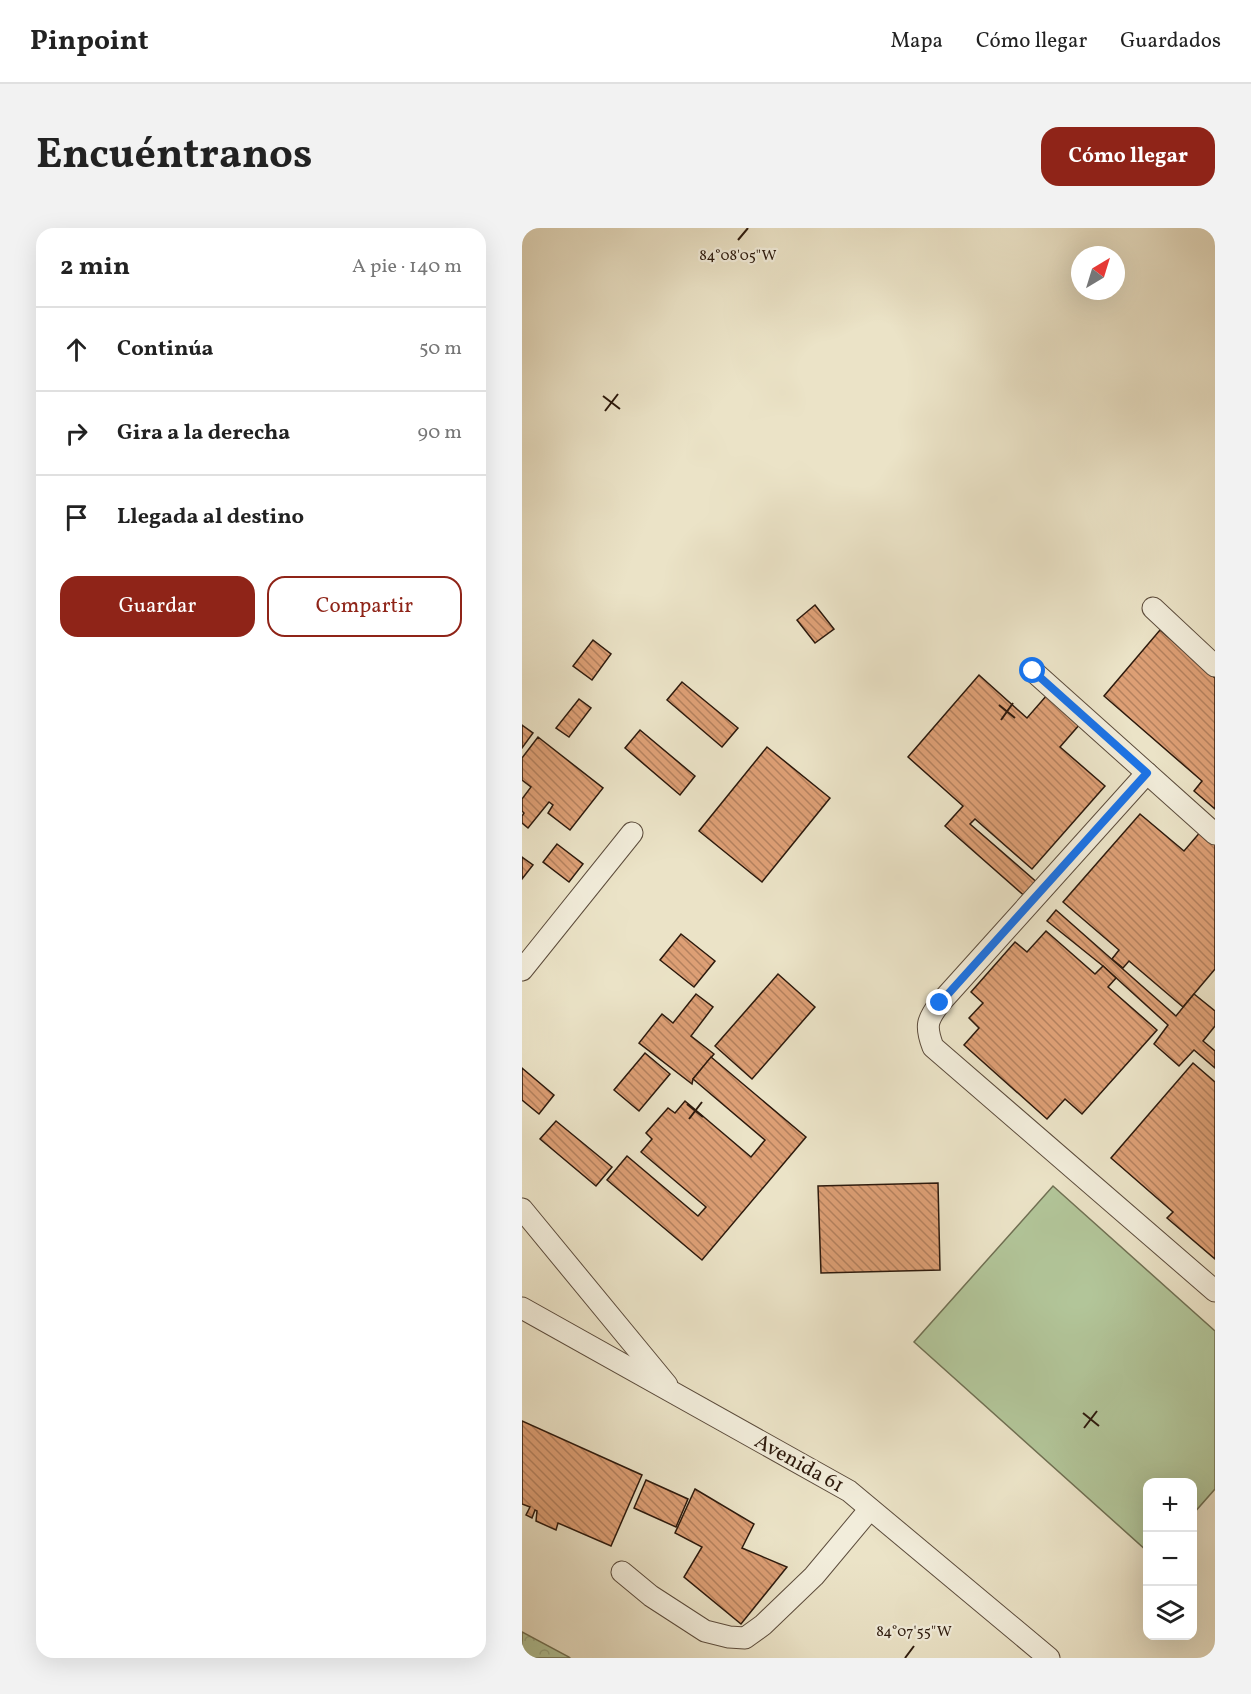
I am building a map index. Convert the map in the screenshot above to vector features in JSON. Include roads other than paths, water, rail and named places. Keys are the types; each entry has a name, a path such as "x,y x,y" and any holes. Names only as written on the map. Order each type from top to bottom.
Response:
{"street":[{"path":"1153,608 1215,666"},
{"path":"1033,671 1215,834"},
{"path":"1147,773 940,1003 929,1017 927,1031 933,1047 1215,1291"},
{"path":"522,970 633,833"},
{"path":"522,1209 675,1394"},
{"name":"Avenida 61","path":"522,1308 849,1491 1049,1658"},
{"path":"622,1572 651,1596 705,1631 745,1638 763,1625 814,1576 870,1509"}]}
